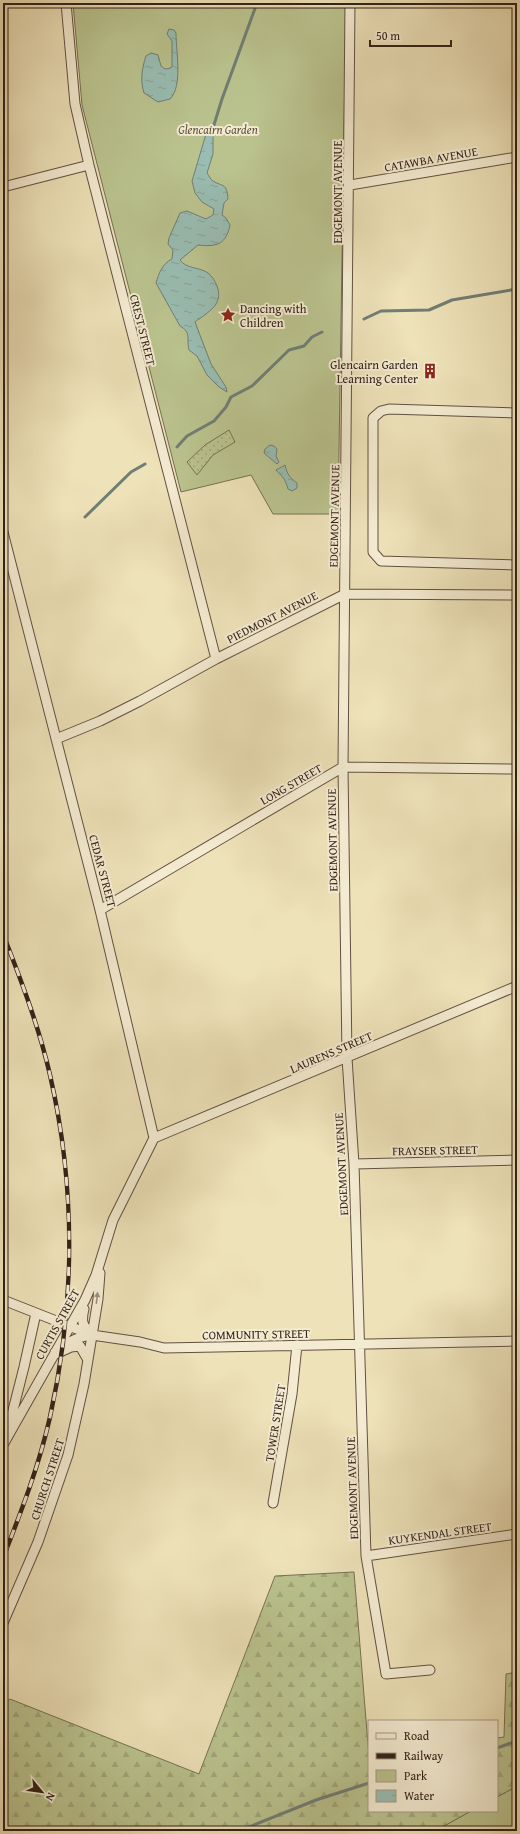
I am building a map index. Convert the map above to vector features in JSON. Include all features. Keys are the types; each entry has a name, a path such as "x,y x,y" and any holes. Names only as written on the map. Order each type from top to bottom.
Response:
{"street":[{"name":"CREST STREET","path":"66,3 75,104 89,165 216,659"},
{"name":"EDGEMONT AVENUE","path":"350,3 350,185 343,767 347,1058 354,1164 366,1556 386,1674 430,1670"},
{"name":"CATAWBA AVENUE","path":"350,185 517,157"},
{"path":"3,187 89,165"},
{"path":"517,413 389,409 380,411 373,418 373,552 381,561 517,565"},
{"name":"CEDAR STREET","path":"3,532 100,910 154,1138"},
{"name":"PIEDMONT AVENUE","path":"56,740 100,721 140,701 216,659 345,594 517,595"},
{"path":"343,767 517,768"},
{"name":"LONG STREET","path":"100,910 343,767"},
{"name":"LAURENS STREET","path":"154,1138 517,986"},
{"name":"CURTIS STREET","path":"4,1445 85,1300 101,1260 113,1220 154,1138"},
{"name":"FRAYSER STREET","path":"354,1164 517,1160"},
{"name":"CHURCH STREET","path":"3,1622 38,1542 62,1476 74,1431 88,1360 98,1299 101,1260"},
{"name":"COMMUNITY STREET","path":"3,1300 70,1328 92,1335 140,1342 164,1348 517,1341"},
{"path":"85,1300 82,1323 92,1335"},
{"name":"CURTIS STREET","path":"4,1445 36,1313"},
{"path":"56,1352 71,1340 81,1336 92,1335"},
{"name":"TOWER STREET","path":"273,1503 292,1394 297,1345"},
{"path":"56,1352 56,1354 71,1347 80,1346 88,1360"},
{"name":"KUYKENDAL STREET","path":"366,1556 517,1534"}],"green space":[{"name":"Glencairn Garden","path":"73,3 346,3 338,514 273,514 251,475 181,492 82,105"},
{"path":"229,430 235,442 213,455 197,475 187,462 205,445"},
{"path":"354,1572 368,1745 368,1812 469,1812 435,1831 3,1831 3,1704 10,1699 199,1774 275,1576"},
{"path":"517,1672 517,1786 498,1796 498,1738 504,1737 506,1674"},
{"path":"517,1786 517,1831 435,1831 469,1812 498,1812 498,1796"}],"water":[{"path":"169,29 174,30 176,33 178,77 174,93 170,99 158,102 144,93 142,83 143,70 146,56 151,53 158,55 161,66 165,69 171,68 172,41 167,34"},
{"path":"213,128 213,154 207,173 212,180 224,186 227,190 228,199 224,203 222,215 226,218 230,225 223,241 210,246 198,245 180,260 186,265 208,273 217,286 219,293 217,303 210,311 195,322 211,364 226,387 227,392 219,387 207,375 197,356 189,350 186,331 180,326 156,283 163,266 172,259 173,250 168,244 169,238 180,213 187,211 206,219 213,215 214,209 202,202 195,193 192,181 206,134"},
{"path":"270,445 277,449 276,456 279,462 277,464 264,453 265,449"},
{"path":"285,465 289,476 297,483 297,488 292,491 288,489 285,480 276,470"}],"waterway":[{"path":"213,128 257,3"},
{"path":"364,319 381,311 429,310 452,300 517,289"},
{"path":"177,447 187,436 214,421 226,407 231,397 252,386 289,350 304,346 312,337 322,332"},
{"path":"85,517 131,472 145,464"},
{"path":"498,1748 517,1741"},
{"path":"239,1831 316,1800 368,1783"}],"railway":[{"path":"3,934 35,1021 50,1075 64,1160 68,1203 69,1246 68,1289 64,1332 50,1417 35,1471 3,1558"}],"place":[{"name":"Dancing with Children","path":"228,315"},
{"name":"Glencairn Garden Learning Center","path":"430,371"}]}
